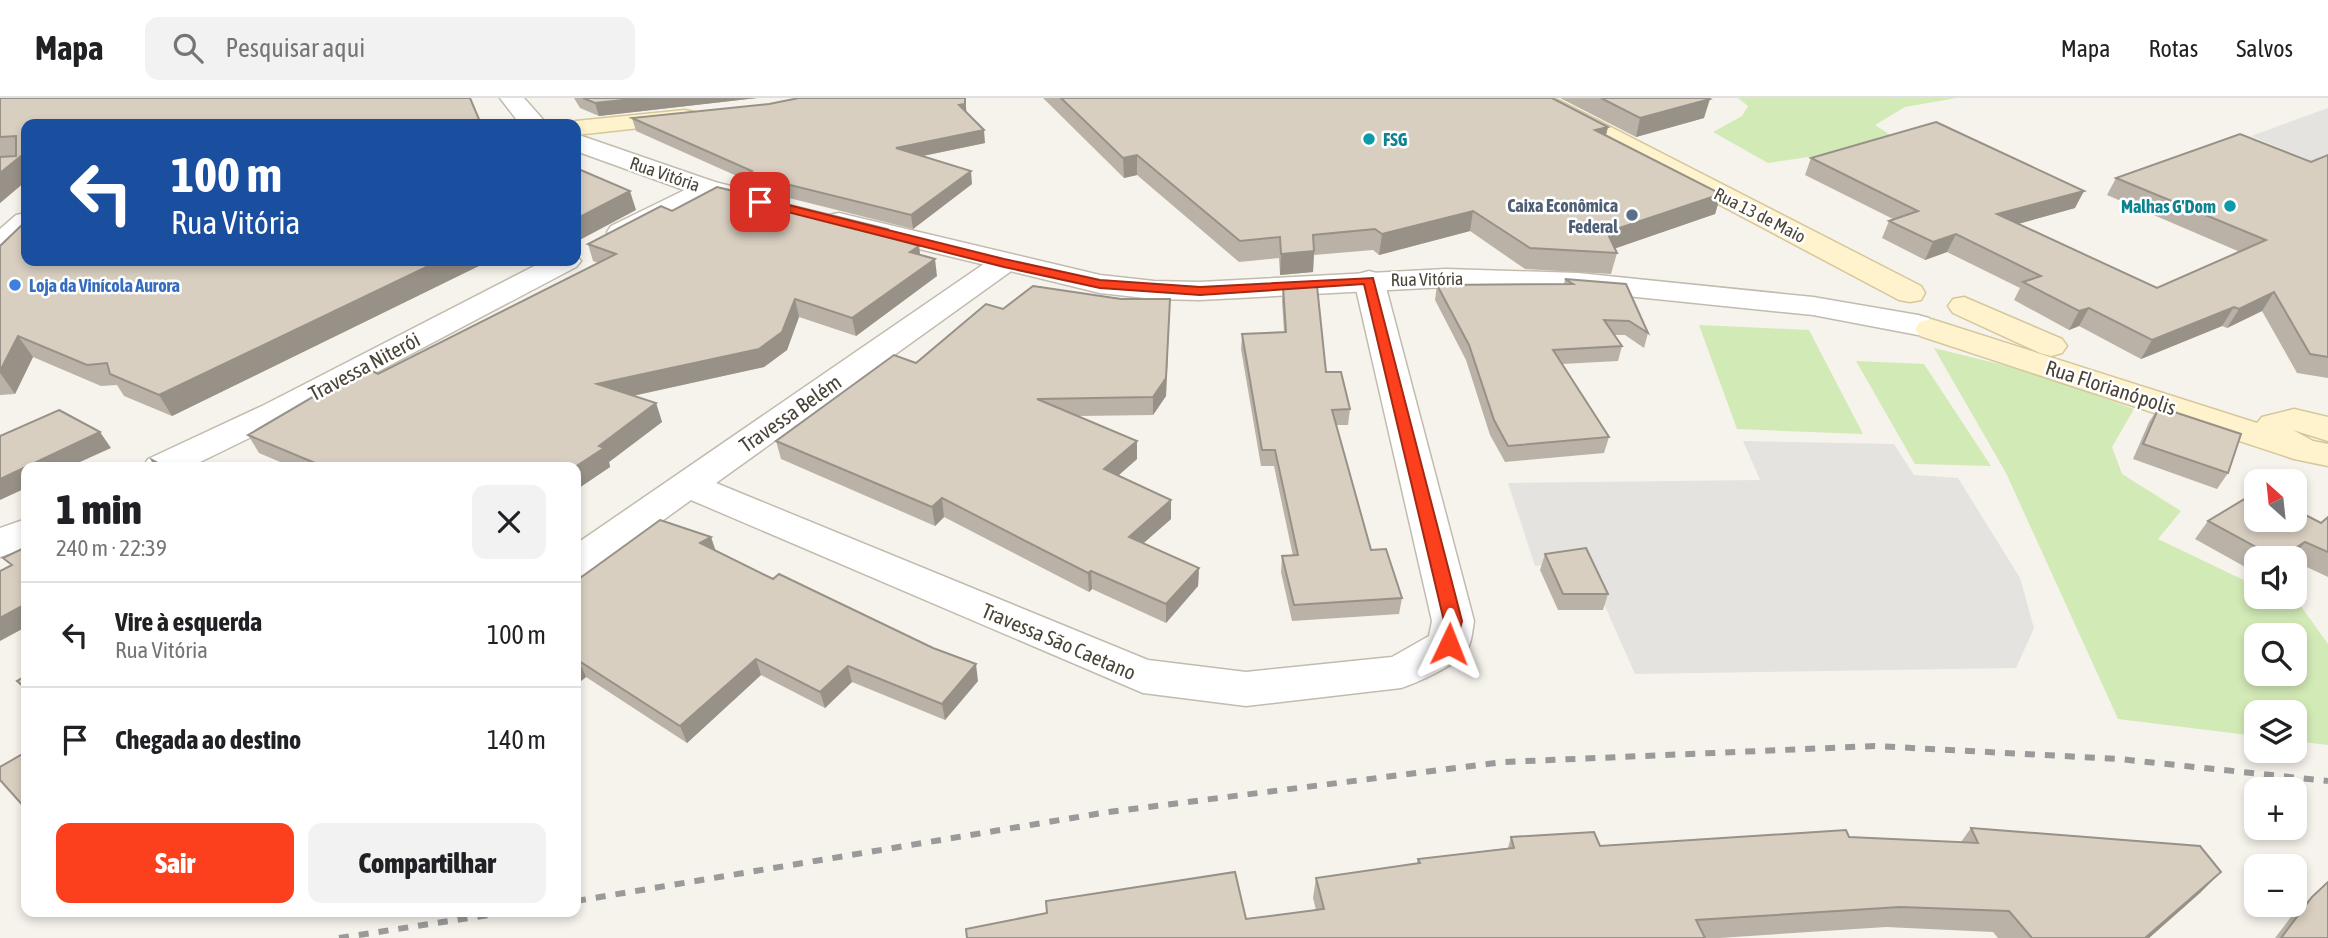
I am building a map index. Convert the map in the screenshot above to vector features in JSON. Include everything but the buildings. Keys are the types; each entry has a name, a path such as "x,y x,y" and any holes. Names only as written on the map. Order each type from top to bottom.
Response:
{"main road":[{"name":"Rua 13 de Maio","path":"1536,98 1910,293"},
{"path":"581,127 704,115"},
{"name":"Rua Florianópolis","path":"1910,293 1942,296 2070,355 2229,408 2288,432"},
{"path":"1910,293 1899,296 1894,301 1894,306 1899,313 1925,327 1957,331 1967,328 1975,319 1965,306"},
{"name":"Rua Florianópolis","path":"1925,327 2288,432"},
{"path":"2328,430 2309,423 2288,432 2313,453 2328,455"}],"street":[{"path":"512,98 529,119"},
{"name":"Rua Vitória","path":"581,144 705,188 1004,263 1100,284 1154,290 1200,291 1369,280 1500,279 1631,287 1813,306 1925,327"},
{"name":"Travessa Niterói","path":"582,252 705,188"},
{"path":"0,244 21,225"},
{"name":"Travessa Belém","path":"581,560 1004,263"},
{"name":"Travessa Niterói","path":"171,462 276,412 555,266"},
{"name":"Travessa São Caetano","path":"688,485 1143,676 1246,689 1401,672 1449,644 1453,621 1369,280"},
{"path":"0,544 21,534"}],"green space":[{"path":"1738,98 1956,98 1905,107 1875,125 1898,140 1869,148 1768,163 1713,132 1742,116 1748,106"},
{"path":"1699,325 1809,330 1863,434 1737,429"},
{"path":"1934,348 2028,371 2134,409 2112,447 2122,474 2181,511 2158,539 2244,580 2244,609 2303,609 2328,644 2328,745 2307,743 2307,700 2244,700 2244,735 2118,719 2006,473"},
{"path":"1856,361 1924,364 1991,466 1915,464"}],"shaded area":[{"path":"2328,108 2328,167 2286,168 2307,159 2251,136"},
{"path":"1743,441 1894,444 1914,475 1958,478 2020,578 2034,628 2016,668 1635,674 1585,561 1535,566 1508,483 1760,480"}],"railway":[{"path":"581,900 1108,812 1504,762 1875,746 2119,759 2328,781"},
{"path":"339,938 476,917"}],"place":[{"name":"FSG","path":"1369,139"},
{"name":"Malhas G'Dom","path":"2230,206"},
{"name":"Caixa Econômica Federal","path":"1632,215"},
{"name":"Loja da Vinícola Aurora","path":"15,285"}],"route":[{"path":"760,202 1100,284 1154,290 1200,291 1369,280 1453,621 1449,644"}]}
